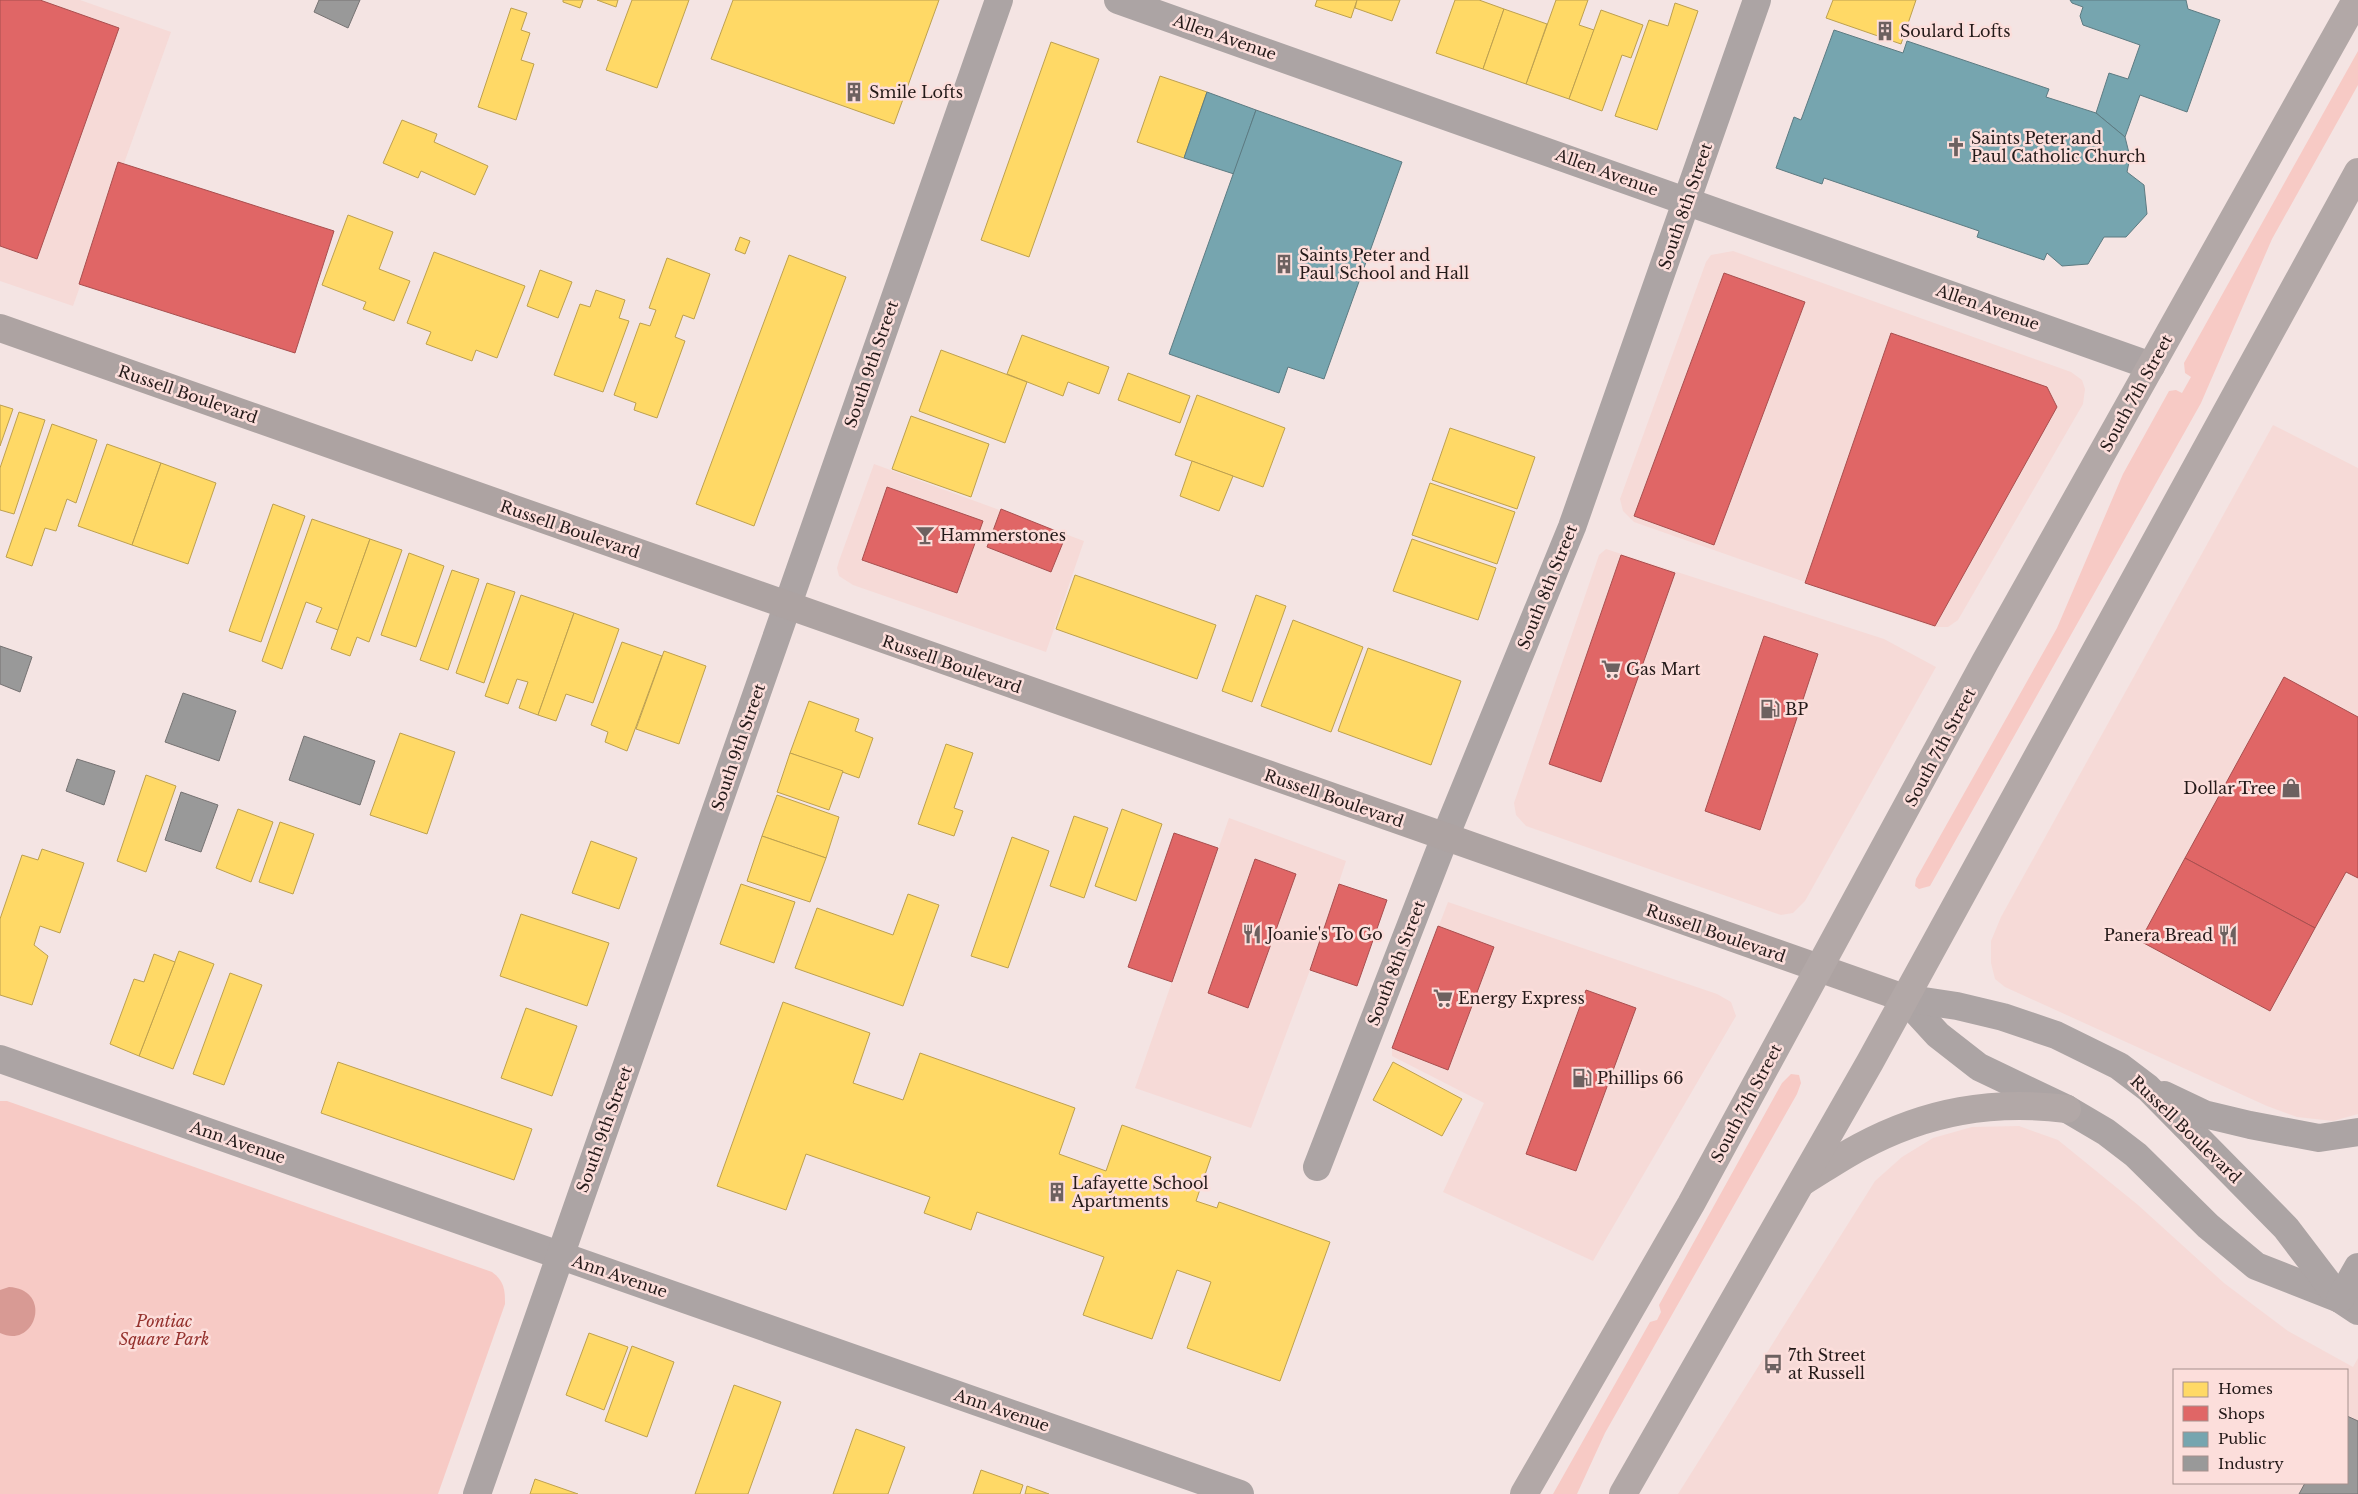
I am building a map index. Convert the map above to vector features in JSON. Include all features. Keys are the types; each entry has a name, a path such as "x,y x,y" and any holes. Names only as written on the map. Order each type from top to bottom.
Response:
{"main road":[{"name":"South 7th Street","path":"1524,1494 1691,1204 1985,662 2356,0"},
{"path":"1623,1494 1801,1183 1904,998 2358,172"},
{"name":"Russell Boulevard","path":"0,328 1904,998"},
{"path":"1801,1183 1860,1146 1903,1128 1953,1112 1990,1106 2032,1105 2067,1109"}],"street":[{"name":"South 9th Street","path":"477,1494 999,0"},
{"name":"Allen Avenue","path":"1118,0 2151,366"},
{"name":"South 8th Street","path":"1318,1167 1445,837 1572,527 1758,0"},
{"name":"Russell Boulevard","path":"1904,998 1958,1006 2003,1017 2056,1035 2119,1066 2148,1088 2286,1228 2349,1305"},
{"name":"Russell Boulevard","path":"1904,998 1938,1035 1979,1067 2067,1109 2106,1132 2136,1155 2208,1226 2256,1266 2349,1305"},
{"name":"Ann Avenue","path":"0,1059 1240,1494"},
{"path":"2148,1088 2204,1114 2250,1125 2319,1138 2358,1132"},
{"path":"2349,1305 2358,1267"}],"shaded area":[{"path":"0,0 80,0 171,32 73,306 0,281"},
{"path":"1733,251 2071,372 2082,380 2085,389 2083,404 1958,620 1948,627 1933,627 1634,522 1623,511 1620,499 1706,262 1711,255"},
{"path":"2273,425 2358,468 2358,1114 2333,1121 2297,1117 2267,1106 2005,987 1995,979 1991,963 1991,941 2001,917"},
{"path":"874,464 1084,541 1046,652 853,585 839,576 837,568 839,561"},
{"path":"1606,549 1884,639 1936,667 1805,901 1793,913 1781,915 1526,826 1516,815 1514,803 1599,555"},
{"path":"1229,818 1346,861 1310,970 1251,1128 1135,1088"},
{"path":"1448,902 1717,994 1731,1002 1736,1016 1593,1261 1443,1192 1484,1103 1392,1056 1392,1048"},
{"path":"2019,1126 2058,1140 2138,1205 2224,1283 2288,1331 2353,1367 2358,1358 2358,1494 1678,1494 1875,1181 1902,1157 1933,1138 1972,1127"},
{"path":"9,1287 23,1291 32,1298 35,1307 34,1318 30,1327 22,1333 12,1336 0,1333 0,1290"}],"green space":[{"path":"2358,51 2358,85 2272,239 2201,403 1930,886 1919,889 1915,886 1916,879 2057,628 2123,474 2169,391 2176,390 2182,393 2191,377 2185,373 2184,363"},
{"path":"1791,1074 1799,1075 1801,1083 1797,1094 1605,1433 1577,1494 1553,1494 1650,1322 1657,1320 1661,1312 1659,1305 1782,1083"},
{"name":"Pontiac Square Park","path":"0,1101 7,1101 496,1275 503,1286 505,1304 438,1494 0,1494"}],"building: Homes":[{"path":"563,0 583,0 580,8 563,2"},
{"path":"597,0 618,0 616,7"},
{"path":"632,0 689,0 657,88 606,70"},
{"name":"Smile Lofts","path":"733,0 939,0 894,124 711,59"},
{"path":"1317,0 1357,0 1351,18 1315,6"},
{"path":"1357,0 1400,0 1392,21 1355,8"},
{"path":"1455,0 1479,0 1504,9 1483,69 1436,53"},
{"path":"1556,0 1588,0 1579,25 1594,30 1569,99 1526,84"},
{"name":"Soulard Lofts","path":"1833,0 1916,0 1901,44 1826,18"},
{"path":"1675,3 1698,11 1657,130 1615,116 1649,20 1668,26"},
{"path":"511,8 527,13 521,30 530,33 521,60 534,64 516,120 478,107"},
{"path":"1504,9 1547,24 1526,84 1483,69"},
{"path":"1601,10 1643,25 1631,58 1622,55 1602,111 1569,99"},
{"path":"1051,42 1099,59 1029,257 981,240"},
{"path":"1160,76 1207,92 1184,158 1137,142"},
{"path":"402,120 437,134 434,142 488,166 475,195 421,171 418,178 383,163"},
{"path":"348,215 393,232 379,269 410,281 394,321 363,309 366,302 322,285"},
{"path":"740,237 750,241 745,254 735,250"},
{"path":"434,252 525,286 497,358 476,350 472,361 426,344 431,332 407,323"},
{"path":"789,255 846,277 754,526 696,504"},
{"path":"667,258 710,274 694,319 683,315 675,337 685,341 657,418 634,410 636,403 614,395 640,323 650,326 656,310 649,308"},
{"path":"540,270 572,282 558,318 527,306"},
{"path":"596,290 625,300 619,318 629,321 603,392 554,375 580,304 590,307"},
{"path":"1022,335 1109,367 1099,394 1068,382 1063,396 1007,374"},
{"path":"941,350 1027,382 1005,443 919,411"},
{"path":"1128,373 1190,396 1180,423 1118,400"},
{"path":"1197,395 1285,428 1263,487 1175,455"},
{"path":"0,405 13,409 0,446"},
{"path":"19,412 45,420 14,514 0,510 0,468"},
{"path":"911,416 989,444 971,497 892,469"},
{"path":"52,424 97,440 76,503 67,499 56,531 45,528 32,566 6,557"},
{"path":"1450,428 1535,457 1517,509 1432,480"},
{"path":"107,444 161,463 132,545 78,526"},
{"path":"1192,461 1233,476 1219,511 1180,496"},
{"path":"161,463 216,483 188,564 132,545"},
{"path":"1430,483 1515,512 1497,564 1412,535"},
{"path":"273,504 305,516 261,642 229,631"},
{"path":"312,519 370,539 338,630 316,622 322,608 306,602 282,669 262,661"},
{"path":"370,539 402,550 369,642 357,637 350,656 331,649"},
{"path":"1412,539 1496,568 1478,620 1393,591"},
{"path":"409,553 444,566 416,647 381,635"},
{"path":"452,570 479,579 448,670 420,660"},
{"path":"1075,575 1216,625 1197,679 1056,629"},
{"path":"487,583 515,592 484,683 456,673"},
{"path":"521,595 574,613 538,715 519,708 528,682 517,679 508,704 485,696"},
{"path":"1256,595 1286,606 1252,702 1222,691"},
{"path":"574,613 619,629 593,703 566,694 556,721 538,715"},
{"path":"1293,620 1363,647 1331,732 1261,706"},
{"path":"622,642 662,656 627,751 605,742 608,732 591,725"},
{"path":"1368,648 1461,681 1431,765 1338,731"},
{"path":"664,651 706,666 679,744 636,729"},
{"path":"809,701 859,719 855,731 873,738 859,778 790,753"},
{"path":"400,733 455,752 427,834 370,815"},
{"path":"946,744 973,753 954,808 963,811 954,836 918,824"},
{"path":"790,753 843,771 829,810 777,792"},
{"path":"146,775 176,786 146,872 117,861"},
{"path":"777,795 839,817 826,858 762,836"},
{"path":"238,809 273,822 251,882 216,868"},
{"path":"1122,809 1162,824 1136,901 1095,886"},
{"path":"1074,816 1108,828 1084,898 1050,886"},
{"path":"280,822 314,834 293,894 259,882"},
{"path":"762,836 826,858 810,902 747,881"},
{"path":"1012,837 1049,851 1008,968 971,956"},
{"path":"591,841 637,858 619,909 572,893"},
{"path":"42,849 84,863 60,933 40,926 34,945 48,956 32,1005 0,995 0,919 22,855 38,860"},
{"path":"741,884 795,902 774,963 720,944"},
{"path":"908,894 939,905 903,1006 795,968 817,908 893,935"},
{"path":"521,914 609,943 587,1006 500,976"},
{"path":"179,951 214,964 173,1069 139,1056"},
{"path":"154,954 175,962 139,1056 110,1044 134,979 144,982"},
{"path":"230,973 262,985 224,1085 193,1074"},
{"name":"Lafayette School Apartments","path":"783,1002 870,1033 853,1083 903,1100 920,1053 1075,1108 1059,1154 1106,1171 1122,1125 1211,1157 1196,1201 1217,1208 1219,1202 1330,1242 1280,1381 1187,1348 1211,1282 1177,1270 1152,1339 1083,1315 1104,1257 977,1212 971,1230 924,1213 930,1197 806,1154 786,1210 717,1186"},
{"path":"526,1008 577,1026 552,1096 501,1078"},
{"path":"338,1062 532,1129 514,1180 321,1113"},
{"path":"1393,1062 1462,1099 1442,1136 1373,1100"},
{"path":"589,1333 628,1347 604,1410 566,1395"},
{"path":"632,1346 674,1362 647,1437 605,1421"},
{"path":"734,1385 781,1402 748,1494 695,1494"},
{"path":"856,1429 905,1447 888,1494 833,1494"},
{"path":"981,1470 1023,1485 1020,1494 973,1494"},
{"path":"535,1479 578,1494 530,1494"},
{"path":"1027,1486 1049,1494 1025,1494"}],"building: Shops":[{"path":"0,0 40,0 119,28 37,259 0,246"},
{"path":"118,162 334,231 295,353 79,284"},
{"path":"1724,273 1805,302 1714,545 1634,516"},
{"path":"1891,333 2047,387 2057,407 1935,626 1805,583"},
{"name":"Hammerstones","path":"887,487 983,521 957,593 862,560"},
{"path":"1001,509 1066,535 1051,572 987,547"},
{"name":"Gas Mart","path":"1621,555 1675,573 1601,782 1549,764"},
{"name":"BP","path":"1764,636 1818,654 1760,830 1705,811"},
{"name":"Dollar Tree","path":"2284,677 2358,717 2358,878 2346,872 2315,928 2185,858"},
{"path":"1174,833 1218,848 1172,982 1128,967"},
{"name":"Panera Bread","path":"2185,858 2315,928 2270,1011 2140,941"},
{"name":"Joanie's To Go","path":"1255,859 1296,874 1248,1008 1208,993"},
{"path":"1339,884 1387,900 1357,986 1310,970"},
{"name":"Energy Express","path":"1438,926 1494,947 1448,1070 1392,1048"},
{"name":"Phillips 66","path":"1586,990 1636,1008 1576,1171 1526,1154"}],"building: Public":[{"path":"2070,0 2186,0 2188,9 2220,20 2187,112 2140,95 2125,137 2096,113 2109,73 2128,79 2140,45 2083,25 2080,16 2083,7 2072,3"},
{"name":"Saints Peter and Paul Catholic Church","path":"1834,30 1903,53 1907,41 2049,89 2046,97 2096,113 2125,137 2130,157 2127,172 2144,185 2147,214 2126,237 2104,237 2088,264 2062,266 2047,253 2044,260 1977,237 1979,231 1824,178 1822,184 1776,168 1794,117 1801,120"},
{"path":"1207,92 1256,110 1234,174 1184,158"},
{"name":"Saints Peter and Paul School and Hall","path":"1256,110 1402,162 1324,379 1288,367 1279,393 1169,354"}],"building: Industry":[{"path":"319,0 360,0 348,28 314,12"},
{"path":"0,646 32,657 20,692 0,684"},
{"path":"183,693 236,711 219,761 165,742"},
{"path":"304,736 375,761 360,805 289,780"},
{"path":"77,759 115,771 104,805 66,791"},
{"path":"181,792 218,805 201,852 165,840"},
{"path":"2348,1416 2358,1421 2358,1494 2299,1494 2304,1484 2348,1484"}],"place":[{"name":"Soulard Lofts","path":"1885,31"},
{"name":"Smile Lofts","path":"854,92"},
{"name":"Saints Peter and Paul Catholic Church","path":"1956,147"},
{"name":"Saints Peter and Paul School and Hall","path":"1284,264"},
{"name":"Hammerstones","path":"925,535"},
{"name":"Gas Mart","path":"1611,669"},
{"name":"BP","path":"1770,709"},
{"name":"Dollar Tree","path":"2291,788"},
{"name":"Joanie's To Go","path":"1252,934"},
{"name":"Panera Bread","path":"2228,935"},
{"name":"Energy Express","path":"1443,998"},
{"name":"Phillips 66","path":"1582,1078"},
{"name":"Lafayette School Apartments","path":"1057,1192"},
{"name":"7th Street at Russell","path":"1773,1364"}]}
